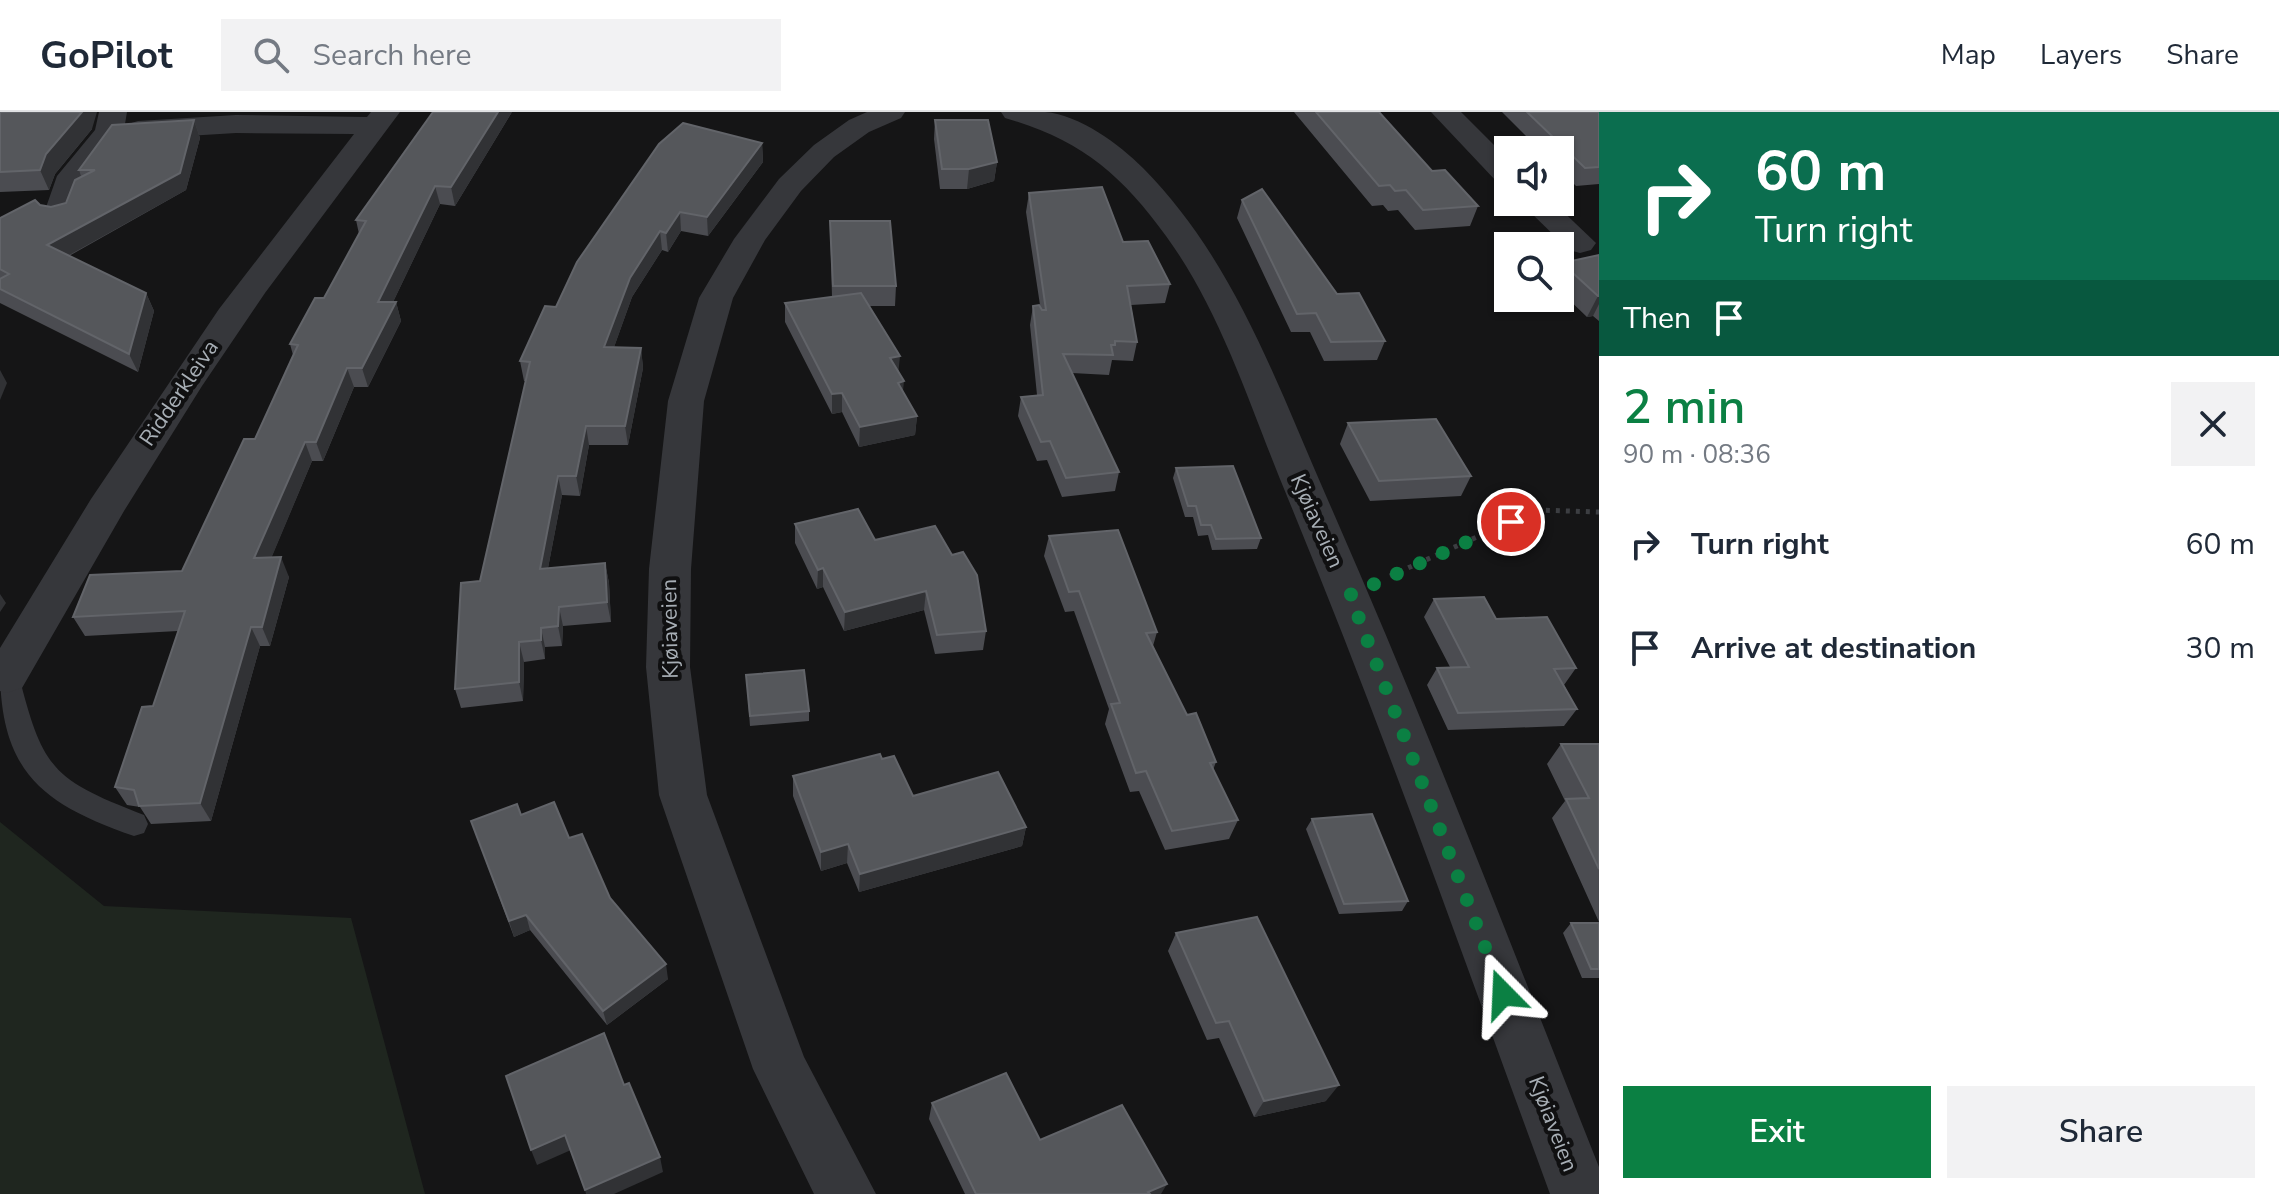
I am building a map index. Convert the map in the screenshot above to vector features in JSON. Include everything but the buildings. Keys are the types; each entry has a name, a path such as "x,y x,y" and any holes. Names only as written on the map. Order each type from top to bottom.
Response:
{"street":[{"name":"Kjøiaveien","path":"846,1194 781,1069 683,795 668,667 670,569 686,401 716,298 750,239 790,185 824,151 891,112"},
{"name":"Kjøiaveien","path":"1015,112 1068,128 1097,143 1134,175 1184,238 1226,311 1350,595 1580,1194"},
{"path":"1445,112 1494,162"},
{"name":"Ridderkleiva","path":"60,213 72,176 111,122 236,124 380,119"},
{"name":"Ridderkleiva","path":"3,681 104,507 212,344 332,178 380,119"},
{"path":"1550,216 1580,243"}],"lane":[{"path":"3,681 21,740 39,774 84,805 134,824"}],"path":[{"path":"1350,595 1537,510 1599,512"}],"shaded area":[{"path":"0,822 104,906 351,918 425,1194 0,1194"}],"route":[{"path":"1503,994 1350,595 1511,522"}]}
